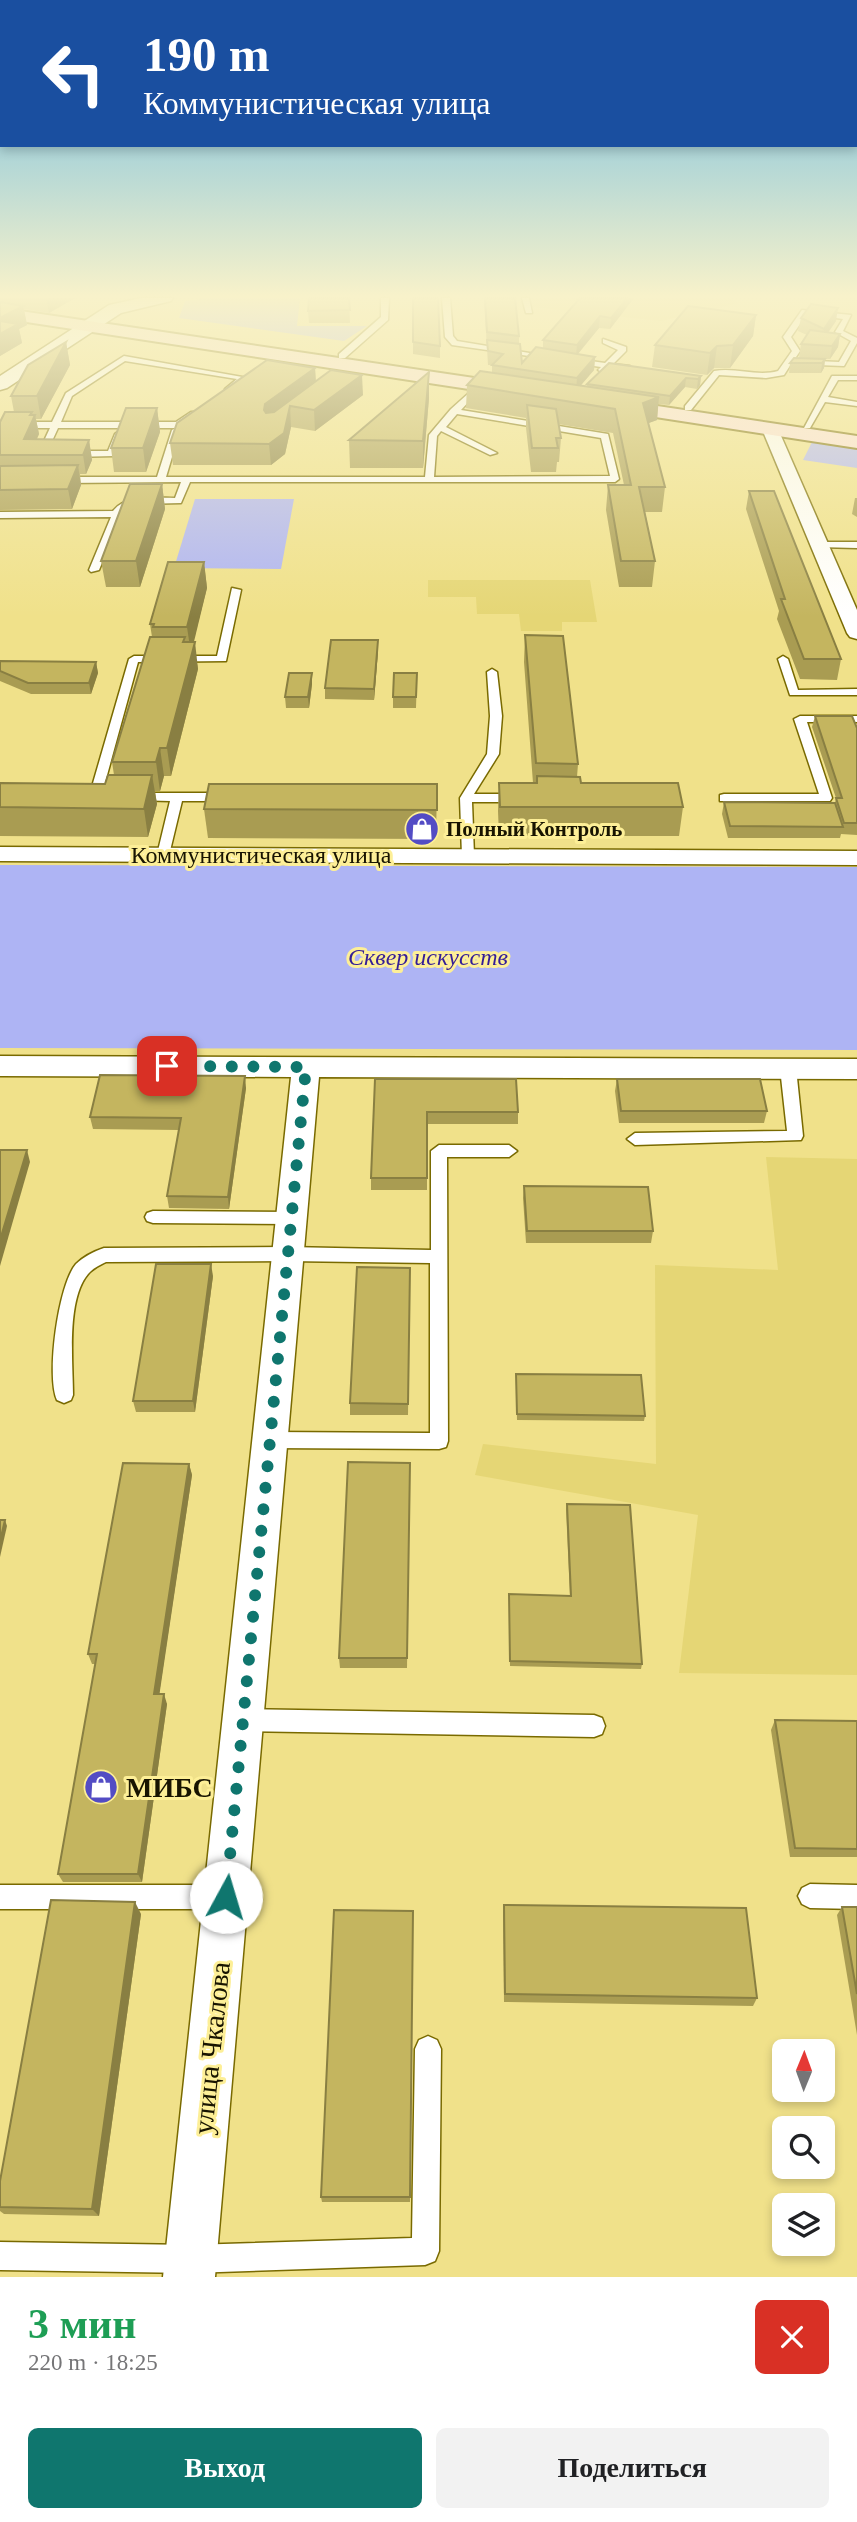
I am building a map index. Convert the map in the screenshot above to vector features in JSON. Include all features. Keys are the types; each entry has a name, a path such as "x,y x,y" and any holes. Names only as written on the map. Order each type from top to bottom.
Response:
{"main road":[{"path":"634,404 772,425 807,426 857,434"},
{"path":"653,404 688,408 857,442"}],"street":[{"path":"772,425 857,632"},
{"name":"Коммунистическая улица","path":"0,854 857,858"},
{"path":"0,1066 857,1069"},
{"name":"улица Чкалова","path":"190,2268 306,1067"}],"lane":[{"path":"65,404 42,454 111,454 122,425"},
{"path":"429,480 432,435 461,404"},
{"path":"688,408 691,404"},
{"path":"807,426 819,404"},
{"path":"0,425 178,425 200,409"},
{"path":"54,480 615,479 605,436 454,411"},
{"path":"161,480 178,425"},
{"path":"440,427 494,453"},
{"path":"94,570 117,514 126,504 138,501 178,501 186,480"},
{"path":"0,515 117,514"},
{"path":"820,545 857,545"},
{"path":"95,797 134,659 222,659 236,590"},
{"path":"783,659 794,693 857,692"},
{"path":"468,856 466,798 493,754 496,716 492,672"},
{"path":"724,798 826,798 800,719 857,719"},
{"path":"81,797 108,797"},
{"path":"122,797 244,798"},
{"path":"163,855 177,797"},
{"path":"466,798 534,798"},
{"path":"635,1139 795,1136 788,1068"},
{"path":"270,1440 439,1441 439,1151 509,1151"},
{"path":"153,1217 439,1257"},
{"path":"64,1395 67,1310 73,1286 81,1270 91,1262 104,1255 289,1236"},
{"path":"243,1720 594,1726"},
{"path":"810,1896 857,1897"},
{"path":"0,1897 226,1897"},
{"path":"0,2256 190,2268 425,2251 428,2049"}],"shaded area":[{"path":"428,580 590,580 597,622 562,622 562,631 521,631 519,614 477,614 476,597 428,597"},
{"path":"766,1157 857,1159 857,1675 679,1673 698,1515 475,1475 483,1444 656,1464 655,1265 778,1270"}],"green space":[{"path":"812,442 857,449 857,468 803,460"},
{"path":"195,499 294,499 281,569 174,568"},
{"name":"Сквер искусств","path":"0,865 857,867 857,1050 0,1048"}],"building":[{"path":"204,404 265,404 266,413 274,412 285,404 322,404 314,410 290,406 284,433 269,444 170,443 177,423"},
{"path":"391,404 426,404 423,441 349,440"},
{"path":"586,404 643,404 665,487 639,487 655,561 621,561 608,485 631,485 615,409"},
{"path":"527,405 556,409 561,438 556,438 558,448 532,448"},
{"path":"126,408 157,408 143,448 111,448"},
{"path":"5,412 32,412 30,415 35,415 24,439 89,440 83,455 0,455 0,422"},
{"path":"78,465 68,489 0,490 0,466"},
{"path":"130,484 162,484 136,561 101,561"},
{"path":"749,491 774,491 841,659 804,659 781,599 785,599"},
{"path":"168,562 204,562 187,627 153,627 154,624 150,624"},
{"path":"525,635 563,636 578,764 536,763"},
{"path":"150,637 185,637 183,642 195,642 167,748 160,748 156,762 112,762"},
{"path":"331,640 378,640 374,689 325,688"},
{"path":"0,661 96,662 89,683 28,683 0,671"},
{"path":"289,673 312,673 308,697 285,697"},
{"path":"394,673 417,673 416,697 393,697"},
{"path":"815,716 852,716 857,728 857,823 844,823 836,798 842,798"},
{"path":"108,775 152,775 144,809 0,807 0,783 105,784"},
{"path":"537,776 580,777 581,783 678,783 683,807 500,807 499,783 537,783"},
{"path":"209,784 437,784 437,810 204,809"},
{"path":"724,802 835,803 843,827 730,826"},
{"path":"100,1075 245,1076 228,1197 167,1196 181,1118 90,1117"},
{"path":"375,1079 516,1079 518,1112 427,1112 427,1178 371,1178"},
{"path":"617,1079 760,1079 767,1111 621,1111"},
{"path":"0,1150 27,1150 0,1240"},
{"path":"524,1186 648,1187 653,1231 527,1231"},
{"path":"156,1264 211,1264 193,1401 133,1401"},
{"path":"357,1267 410,1268 408,1404 350,1403"},
{"path":"516,1374 641,1375 645,1416 517,1414"},
{"path":"348,1462 410,1463 407,1658 339,1658"},
{"path":"123,1463 189,1464 154,1694 164,1694 138,1874 58,1874 97,1654 88,1654"},
{"path":"567,1504 630,1505 642,1664 510,1661 509,1594 571,1596"},
{"path":"0,1520 5,1520 0,1541"},
{"path":"775,1720 857,1721 857,1849 795,1848"},
{"path":"51,1900 135,1902 92,2209 0,2207 0,2181"},
{"path":"504,1905 746,1908 757,1998 505,1994"},
{"path":"842,1907 857,1907 857,1994"},
{"path":"334,1910 413,1911 410,2197 321,2197"}],"place":[{"name":"Полный Контроль","path":"422,829"},
{"name":"МИБС","path":"101,1787"}],"route":[{"path":"167,1066 306,1067 226,1897"}]}
